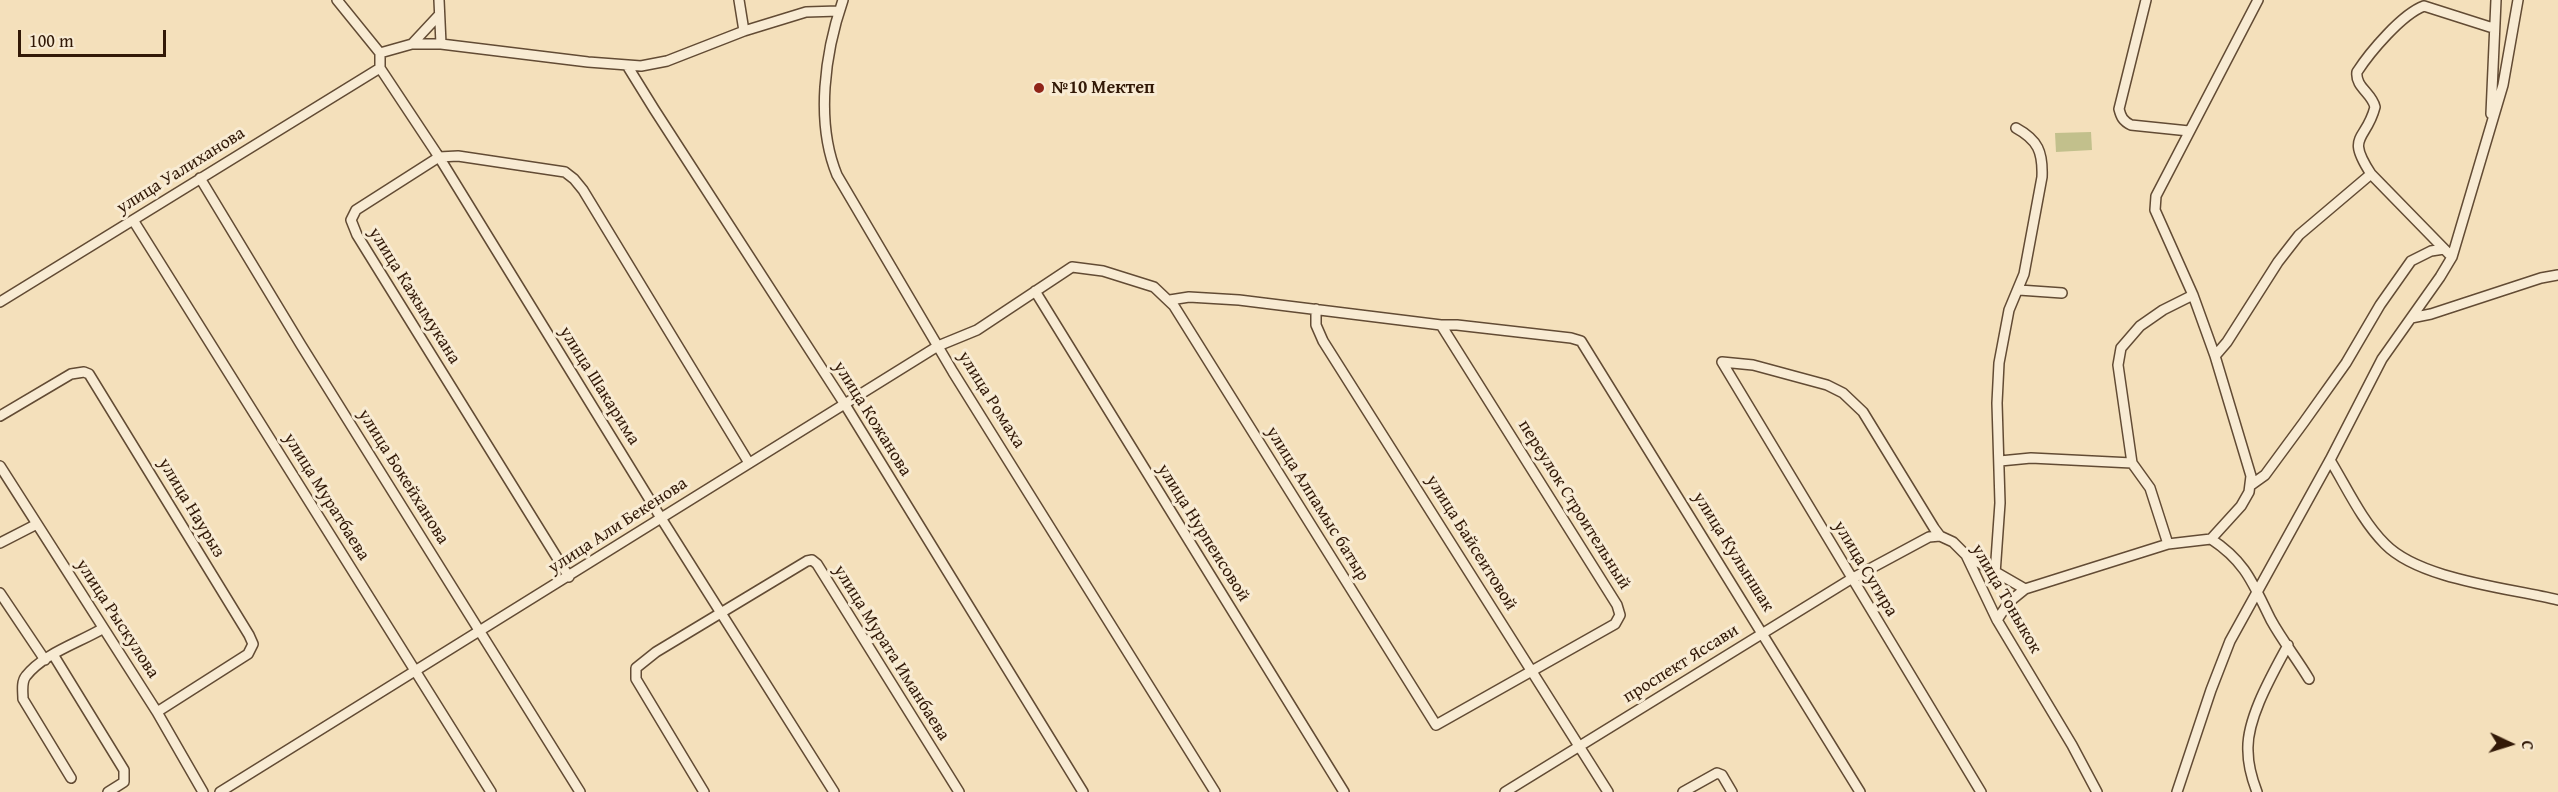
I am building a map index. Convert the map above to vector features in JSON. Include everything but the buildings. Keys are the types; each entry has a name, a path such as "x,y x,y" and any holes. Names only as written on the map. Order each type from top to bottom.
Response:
{"street":[{"path":"337,0 380,53 380,68"},
{"path":"439,0 441,44"},
{"path":"739,0 744,31"},
{"name":"улица Ромаха","path":"843,0 831,46 827,83 826,134 830,158 872,237 938,346 1215,792"},
{"path":"2146,0 2119,109 2120,115 2125,122 2131,125 2189,131"},
{"path":"1997,620 2009,602 2025,589 2168,544 2211,539 2241,506 2251,485 2251,476 2216,356 2193,295 2155,210 2155,203 2156,196 2258,0"},
{"path":"2491,123 2493,28 2496,0"},
{"path":"2178,792 2220,664 2257,589 2330,460 2382,359 2452,257 2503,85 2518,0"},
{"path":"2452,257 2403,204 2371,174 2358,153 2360,138 2375,107 2373,100 2356,77 2365,61 2406,17 2424,6 2493,28"},
{"path":"380,53 412,44 441,44 628,67 667,61 744,31 806,12 840,11"},
{"path":"412,44 439,15"},
{"name":"улица Кожанова","path":"628,67 844,403 1083,792"},
{"name":"улица Шакарима","path":"380,68 439,157 661,518 834,792"},
{"name":"улица Уалиханова","path":"0,302 380,68"},
{"path":"1995,574 2000,503 1997,403 1999,363 2009,310 2025,274 2043,164 2036,142 2016,128"},
{"path":"439,157 458,156 564,172 574,178 749,463"},
{"name":"улица Кажымукана","path":"439,157 356,210 351,216 351,223 569,577"},
{"path":"2216,356 2228,342 2278,262 2299,235 2371,174"},
{"name":"улица Бокейханова","path":"200,178 580,792"},
{"name":"улица Муратбаева","path":"133,220 490,792"},
{"path":"2251,485 2265,475 2304,422 2346,363 2380,305 2411,261 2431,251 2444,249"},
{"name":"улица Али Бекенова","path":"219,792 569,577 844,403 938,346 977,330 1067,269 1077,267 1103,271 1154,287 1170,300"},
{"path":"2411,318 2431,314 2541,278 2558,275"},
{"path":"2019,290 2062,293"},
{"name":"улица Нурпеисовой","path":"1035,291 1344,792"},
{"path":"2168,544 2150,488 2132,463 2118,364 2121,348 2140,326 2163,310 2193,295"},
{"path":"1170,300 1189,297 1239,300 1441,325"},
{"name":"улица Алпамыс батыр","path":"1170,300 1436,725 1532,670"},
{"name":"улица Байсеитовой","path":"1316,309 1317,325 1323,341 1608,792"},
{"name":"улица Кулыншак","path":"1441,325 1571,338 1581,341 1860,792"},
{"name":"переулок Строительный","path":"1441,325 1619,610 1618,622 1532,670"},
{"name":"улица Сугира","path":"1854,402 1827,385 1753,365 1722,362 1981,792"},
{"name":"улица Наурыз","path":"0,416 72,374 84,372 89,374 249,635 253,644 248,654 157,712"},
{"name":"улица Тоныкок","path":"1854,402 1863,412 1940,536 1947,538 1966,555 1997,620 2072,745 2097,792"},
{"path":"2000,460 2031,458 2132,463"},
{"path":"2330,460 2372,530 2387,547 2402,557 2452,577 2558,600"},
{"name":"улица Рыскулова","path":"0,466 157,712 203,792"},
{"path":"0,543 37,524"},
{"name":"проспект Яссави","path":"1505,792 1851,579 1929,537 1940,536"},
{"path":"2211,539 2234,556 2247,571 2272,621 2309,679"},
{"path":"1966,555 1995,574 2025,589"},
{"name":"улица Мурата Иманбаева","path":"722,613 807,561 815,561 959,792"},
{"path":"0,593 49,658 124,770 124,782 108,792"},
{"path":"704,792 634,674 638,664 722,613"},
{"path":"71,778 23,699 25,677 49,658 102,629"},
{"path":"2257,792 2251,775 2247,749 2250,729 2288,645"},
{"path":"1683,792 1717,773 1722,775 1732,792"}],"shaded area":[{"path":"2091,132 2092,150 2056,152 2055,133"}],"place":[{"name":"№10 Мектеп","path":"1039,88"}]}
